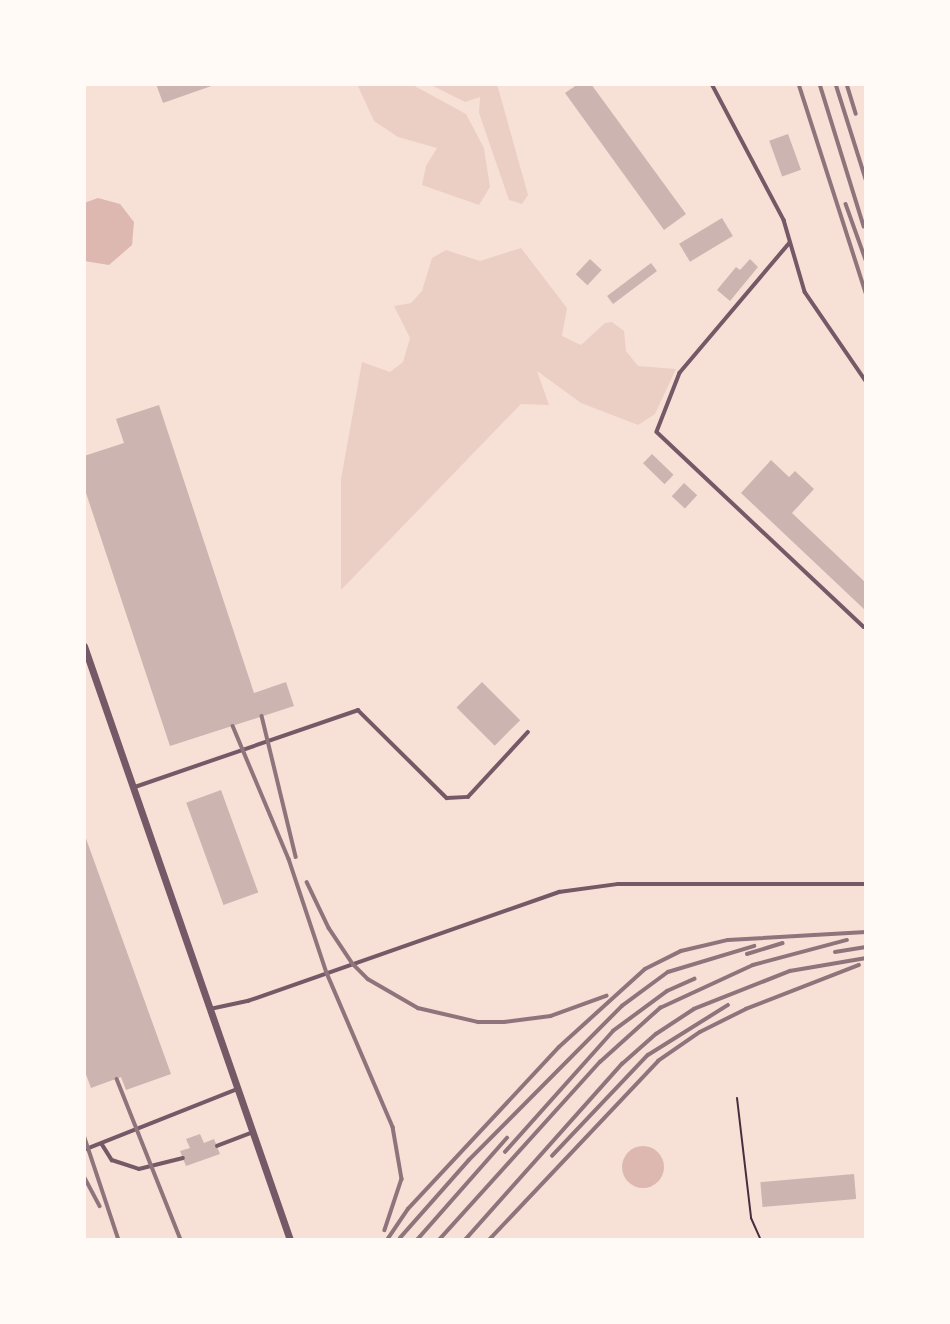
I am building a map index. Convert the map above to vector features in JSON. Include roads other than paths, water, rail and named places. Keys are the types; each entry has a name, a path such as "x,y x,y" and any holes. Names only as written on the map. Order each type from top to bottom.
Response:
{"street":[{"path":"84,646 290,1240"}],"lane":[{"path":"712,84 783,220 805,292 866,381"},
{"path":"790,243 680,373 657,432 864,627"},
{"path":"135,787 358,710 447,798 468,797 528,732"},
{"path":"210,1009 261,996 559,892 618,884 866,884"},
{"path":"84,1150 237,1089"},
{"path":"217,1146 253,1132"},
{"path":"102,1144 112,1160 139,1169 183,1158"}],"railway":[{"path":"799,84 866,293"},
{"path":"820,84 864,226"},
{"path":"836,84 866,179"},
{"path":"847,84 856,114"},
{"path":"846,204 866,260"},
{"path":"262,716 296,857"},
{"path":"233,726 289,859 327,973 393,1127 402,1179 385,1230"},
{"path":"307,882 329,928 353,964 368,979 418,1008 478,1022 504,1022 551,1016 606,996"},
{"path":"387,1240 408,1209 559,1047 645,969 681,951 728,940 866,932"},
{"path":"439,1240 600,1062 660,1008 753,965 847,940"},
{"path":"747,954 782,943"},
{"path":"400,1238 469,1160 622,1006 668,972 754,946"},
{"path":"835,952 866,947"},
{"path":"465,1240 622,1064 656,1034 694,1009 790,971 866,958"},
{"path":"489,1240 658,1061 700,1032 746,1009 859,965"},
{"path":"505,1152 613,1031 667,991 694,979"},
{"path":"552,1156 648,1055 728,1005"},
{"path":"117,1079 181,1240"},
{"path":"84,1135 119,1240"},
{"path":"417,1240 507,1138"},
{"path":"84,1176 100,1206"}]}
